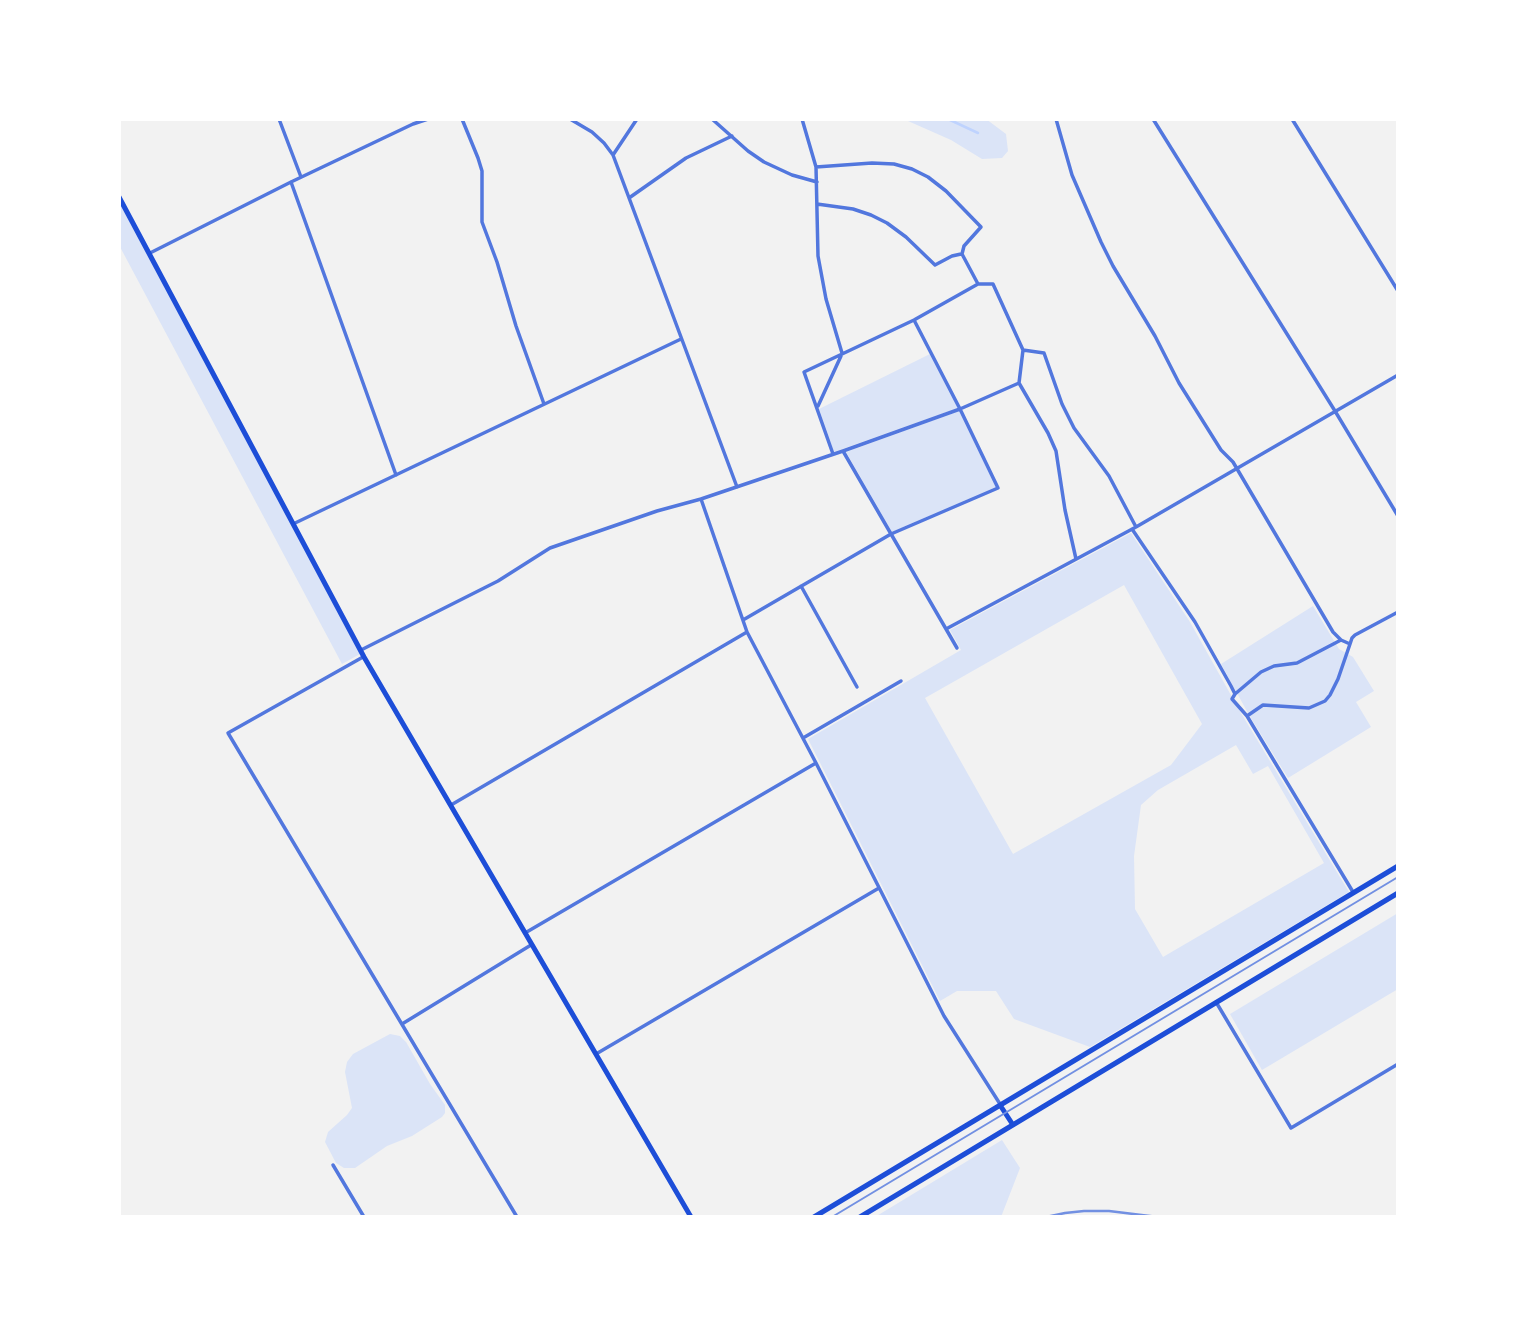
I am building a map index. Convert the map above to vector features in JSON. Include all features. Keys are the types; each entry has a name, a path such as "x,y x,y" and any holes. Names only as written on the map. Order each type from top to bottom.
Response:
{"main road":[{"path":"119,197 363,654 691,1217"},
{"path":"814,1217 1398,866"},
{"path":"860,1217 1398,893"},
{"path":"1000,1105 1013,1125"}],"street":[{"path":"279,119 301,177"},
{"path":"149,254 412,122 428,119"},
{"path":"462,119 482,171 482,222 544,404"},
{"path":"569,119 592,132 613,155 737,487"},
{"path":"613,155 637,119"},
{"path":"712,119 764,162 792,175 817,182"},
{"path":"802,119 816,167 818,256 826,299 842,354 817,408"},
{"path":"1056,119 1072,175 1113,266 1155,336 1185,394 1221,450 1237,469 1333,632 1350,644"},
{"path":"1153,119 1398,516"},
{"path":"1292,119 1398,290"},
{"path":"629,198 686,159 732,136"},
{"path":"816,167 894,164 928,177 946,191 981,227 964,246 962,254 978,284"},
{"path":"290,182 396,475"},
{"path":"817,204 853,209 872,215 906,237 935,265 962,254"},
{"path":"833,454 804,372 914,320 978,284 993,284 1023,350 1019,383 1056,451 1076,559"},
{"path":"743,620 891,534 998,488 914,320"},
{"path":"293,523 681,339"},
{"path":"1023,350 1044,353 1062,404 1074,428 1109,476 1134,528 1195,622 1235,694"},
{"path":"946,629 1134,528 1398,375"},
{"path":"517,1217 228,733 363,654 498,581 550,548 843,451 960,409 1019,383"},
{"path":"843,451 957,648"},
{"path":"701,499 747,632 944,1016 1000,1105"},
{"path":"801,586 857,687"},
{"path":"1247,716 1263,705 1309,708 1325,701 1338,679 1352,638 1398,612"},
{"path":"451,805 747,632"},
{"path":"1341,640 1297,663 1261,671 1232,699 1247,716 1353,893"},
{"path":"803,738 901,681"},
{"path":"525,933 816,763"},
{"path":"596,1054 879,888"},
{"path":"402,1024 532,944"},
{"path":"1216,1002 1291,1128 1398,1064"},
{"path":"333,1165 364,1217"}],"shaded area":[{"path":"849,119 986,119 1006,134 1008,151 1002,158 982,159 951,140 908,121"},
{"path":"119,202 360,654 342,664 119,245"},
{"path":"930,354 958,408 834,452 819,409"},
{"path":"959,411 996,487 892,532 846,452"},
{"path":"1131,533 1190,622 1241,713 1349,892 1090,1047 1014,1019 996,991 957,991 940,1001 808,739 961,650 950,630","holes":["1124,585 1202,724 1171,765 1013,854 925,698","1236,745 1253,774 1268,766 1324,863 1163,957 1135,909 1134,856 1141,805 1158,790"]},
{"path":"1313,606 1339,649 1353,657 1374,691 1356,702 1371,727 1288,778 1221,664"},
{"path":"1398,913 1398,989 1262,1070 1230,1014"},
{"path":"390,1034 400,1036 406,1042 445,1105 445,1113 412,1136 387,1146 355,1168 344,1168 336,1163 325,1142 328,1132 352,1108 345,1072 347,1062 353,1054"},
{"path":"1002,1140 1020,1168 1001,1217 875,1217"}],"waterway":[{"path":"948,119 978,133"}],"tram line":[{"path":"832,1217 1398,877"}],"railway":[{"path":"1046,1217 1084,1211 1158,1217"}]}
